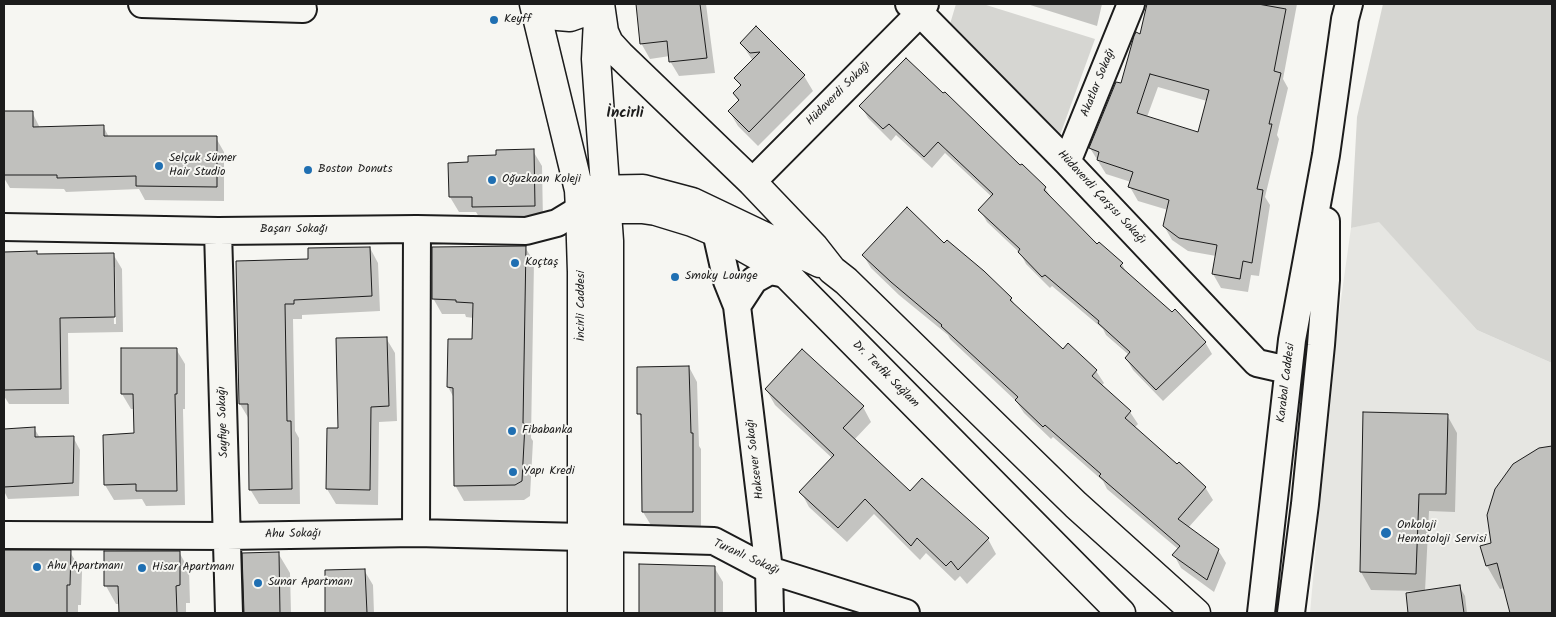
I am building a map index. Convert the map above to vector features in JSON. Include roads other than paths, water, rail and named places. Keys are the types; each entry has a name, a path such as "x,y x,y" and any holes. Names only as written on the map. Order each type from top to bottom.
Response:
{"main road":[{"name":"İncirli Caddesi","path":"534,4 579,200 583,538 582,613"},
{"path":"549,4 558,16 570,17 600,4"},
{"path":"600,4 604,32 609,42 620,55 752,182 814,246 832,270"},
{"path":"600,4 596,59 607,199 609,286 609,613"},
{"path":"579,200 607,199 642,188 692,202 809,256 832,270 846,281 1076,505 1196,613"},
{"name":"Dr. Tevfik Sağlam","path":"607,199 656,211 692,222 716,232 771,262 786,274 1122,613"},
{"path":"583,538 610,538"}],"street":[{"path":"142,4 303,9"},
{"name":"Akatlar Sokağı","path":"1067,162 1131,4"},
{"name":"Karabal Caddesi","path":"1261,613 1288,370 1326,155 1349,4"},
{"name":"Hüdaverdi Sokağı","path":"752,182 918,7"},
{"name":"Hüdaverdi Çarşısı Sokağı","path":"918,7 1257,363 1288,370"},
{"name":"Karabal Caddesi","path":"1291,613 1322,345 1326,280 1326,155"},
{"name":"Başarı Sokağı","path":"4,227 218,231 417,229 526,231 556,223 579,200"},
{"path":"416,533 417,229"},
{"name":"Sayfiye Sokağı","path":"218,231 229,613"},
{"name":"Haksever Sokağı","path":"716,232 726,282 737,306 769,570 770,613"},
{"path":"737,306 754,280 770,271 786,274"},
{"name":"Ahu Sokağı","path":"4,535 227,536 416,533 583,538"},
{"name":"Turanlı Sokağı","path":"610,538 714,541 769,570 906,613"}],"place":[{"name":"Keyff","path":"494,20"},
{"name":"Selçuk Sümer Hair Studio","path":"159,166"},
{"name":"Boston Donuts","path":"308,170"},
{"name":"Oğuzkaan Koleji","path":"492,180"},
{"name":"Koçtaş","path":"515,263"},
{"name":"Smoky Lounge","path":"675,277"},
{"name":"Fibabanka","path":"512,431"},
{"name":"Yapı Kredi","path":"513,472"},
{"name":"Onkoloji Hematoloji Servisi","path":"1386,533"},
{"name":"Ahu Apartmanı","path":"37,567"},
{"name":"Hisar Apartmanı","path":"142,568"},
{"name":"Sunar Apartmanı","path":"258,583"}],"district":[{"name":"İncirli","path":"625,114"}]}
